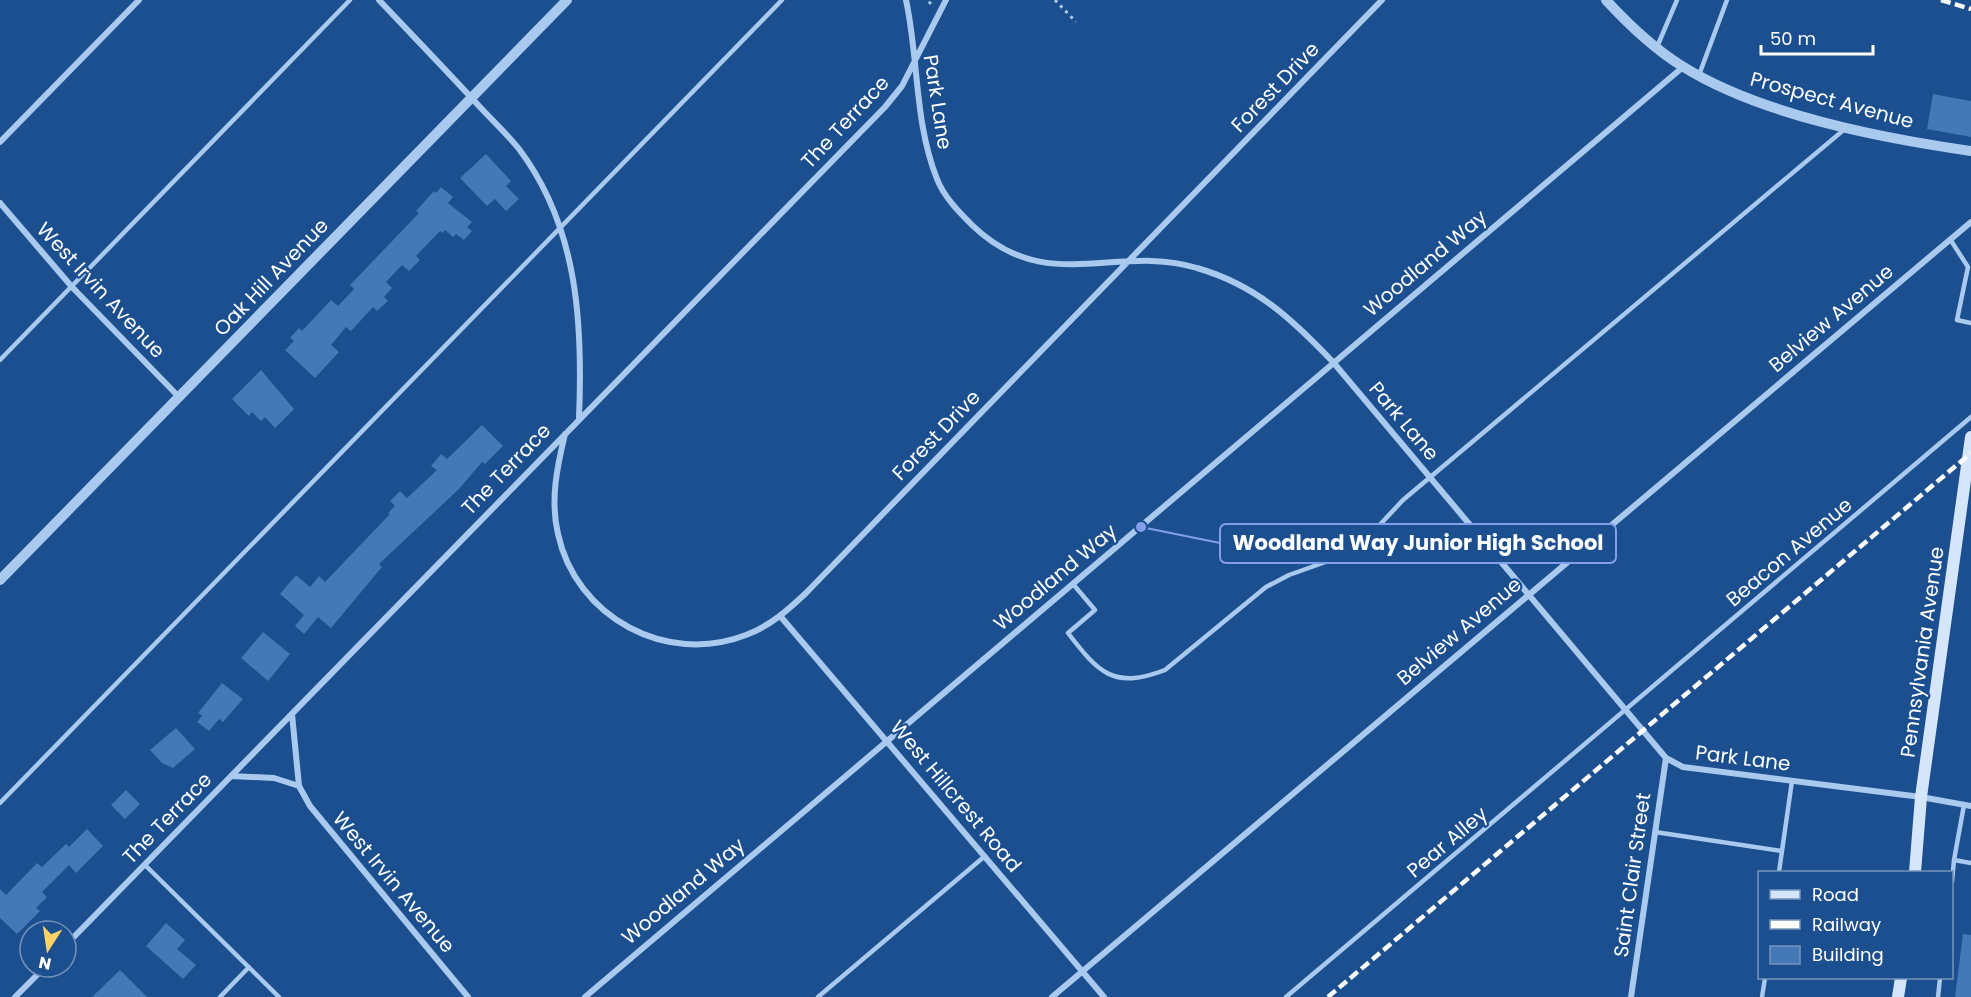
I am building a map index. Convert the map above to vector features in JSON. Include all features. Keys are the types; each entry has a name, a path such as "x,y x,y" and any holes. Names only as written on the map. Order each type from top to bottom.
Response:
{"main road":[{"name":"Pennsylvania Avenue","path":"1915,871 1922,797 1971,437"},
{"path":"1898,997 1901,979"}],"street":[{"path":"0,142 139,0"},
{"path":"379,0 518,148 540,182 561,227 578,310 582,363 579,418"},
{"name":"Oak Hill Avenue","path":"0,580 567,0"},
{"name":"Park Lane","path":"906,0 921,121 927,149 938,181 956,208 979,232 1008,251 1028,259 1082,266 1161,260 1197,268 1263,298 1294,321 1333,362 1666,758 1683,767 1922,797 1967,805"},
{"name":"The Terrace","path":"78,933 885,107 902,86 946,0"},
{"name":"Forest Drive","path":"565,433 554,501 557,533 566,560 580,585 599,607 621,625 648,636 699,644 746,635 781,617 1382,0"},
{"name":"Prospect Avenue","path":"1606,0 1657,48 1683,67 1757,101 1847,127 1971,151"},
{"name":"Woodland Way","path":"585,997 1683,67"},
{"name":"West Irvin Avenue","path":"0,203 72,287 179,397"},
{"name":"Belview Avenue","path":"1052,997 1971,222"},
{"name":"West Hillcrest Road","path":"781,617 1104,997"},
{"name":"West Irvin Avenue","path":"292,714 299,786 310,806 468,997"},
{"name":"Saint Clair Street","path":"1631,997 1666,758"},
{"path":"230,777 274,778 299,786"},
{"path":"15,997 33,979"}],"lane":[{"path":"0,360 351,0"},
{"path":"0,803 782,0"},
{"path":"1657,48 1677,0"},
{"path":"1699,75 1727,0"},
{"path":"1073,584 1095,609 1068,633 1093,665 1106,673 1129,678 1149,676 1165,670 1266,587 1288,575 1348,554 1360,546 1386,515 1847,127"},
{"path":"1950,239 1968,267 1957,320 1971,323"},
{"name":"Beacon Avenue","path":"1627,710 1971,417"},
{"name":"Pear Alley","path":"1286,997 1627,710"},
{"path":"1779,871 1792,781"},
{"path":"1953,871 1967,805"},
{"path":"1655,832 1782,851"},
{"path":"818,997 985,856"},
{"path":"1954,860 1971,862"},
{"path":"144,865 279,997"},
{"path":"220,997 249,967"},
{"path":"1762,997 1765,979"},
{"path":"1938,997 1940,979"}],"path":[{"path":"929,4 932,0"},
{"path":"1055,0 1076,22"}],"building":[{"path":"1933,94 1971,101 1971,137 1927,129"},
{"path":"486,154 511,181 506,186 519,199 506,211 495,199 487,206 460,178"},
{"path":"441,187 453,197 448,203 472,222 467,227 472,231 464,240 456,234 453,237 445,230 443,233 440,231 416,256 420,260 409,271 402,265 386,282 392,288 384,297 388,301 377,311 373,307 351,331 346,327 331,345 339,352 315,378 285,350 294,341 290,338 299,328 302,331 331,300 338,306 354,289 350,285 419,213 416,211 434,191 436,193"},
{"path":"261,370 294,409 275,428 265,417 261,421 252,412 249,416 232,399"},
{"path":"482,425 503,446 485,464 482,462 459,489 379,564 382,567 331,628 318,617 304,634 295,626 304,615 280,594 296,575 310,587 319,576 325,582 390,514 388,513 395,506 390,501 400,491 407,498 437,470 431,466 441,454 447,459"},
{"path":"263,632 290,654 268,681 241,658"},
{"path":"222,683 243,699 223,722 219,719 209,731 197,722 202,716 198,713"},
{"path":"176,728 195,749 173,768 162,763 150,750"},
{"path":"126,790 140,804 125,819 111,805"},
{"path":"87,829 103,846 76,873 69,865 42,892 47,897 36,908 40,911 32,919 18,919 17,934 0,918 0,889 6,895 37,863 42,867 66,844 69,847"},
{"path":"166,923 185,940 177,949 196,965 183,979 146,946"},
{"path":"1963,934 1971,935 1971,997 1955,997"},
{"path":"120,970 147,997 92,997"}],"railway":[{"path":"1941,0 1971,9"},
{"path":"1328,997 1971,453"}],"place":[{"name":"Woodland Way Junior High School","path":"1141,527"}]}
